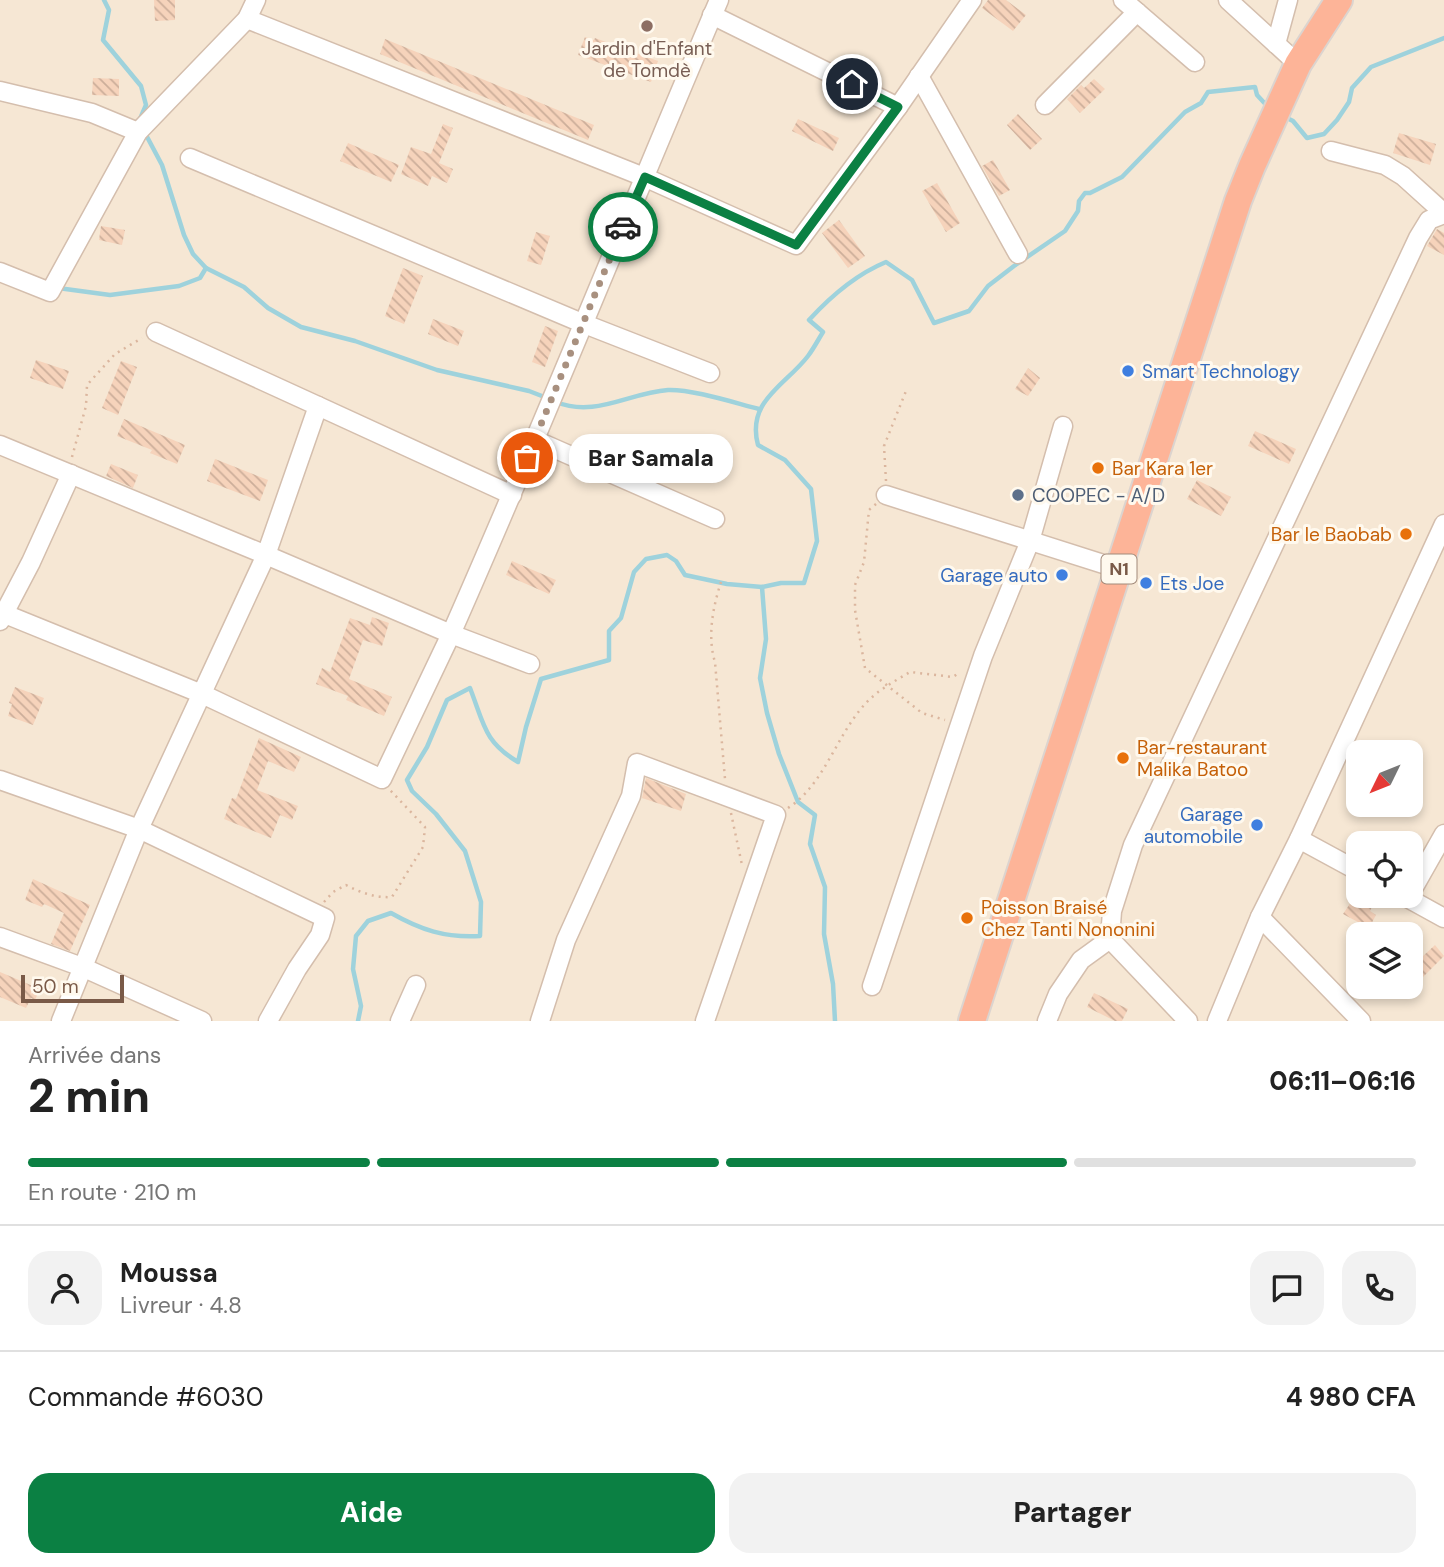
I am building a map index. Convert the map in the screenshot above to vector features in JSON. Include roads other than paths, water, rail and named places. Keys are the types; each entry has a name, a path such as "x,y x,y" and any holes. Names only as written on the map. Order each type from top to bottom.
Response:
{"highway":[{"name":"N1","path":"972,1021 1238,201 1298,64 1339,0"}],"street":[{"path":"0,272 50,292 138,132 247,19 256,0"},
{"path":"247,19 645,177 796,245 898,107 972,0"},
{"path":"1123,0 1195,62"},
{"path":"1228,0 1298,64"},
{"path":"1276,44 1287,3"},
{"path":"71,474 31,562 1,615 202,694 382,779 451,634 512,495 715,8 898,107"},
{"path":"1045,105 1137,12"},
{"path":"919,76 1017,254"},
{"path":"0,92 92,113 138,132"},
{"path":"1188,1021 1110,939 1112,911 1133,845 1418,238 1429,220 1444,213 1403,176 1385,165 1331,151"},
{"path":"190,158 582,323 710,373"},
{"path":"156,332 512,495"},
{"path":"61,1021 139,829 266,555 318,406"},
{"path":"872,986 983,656 1030,541 1063,426"},
{"path":"535,440 715,519"},
{"path":"0,445 451,634 530,664"},
{"path":"886,495 1119,569"},
{"path":"1217,1021 1260,917 1439,547 1444,524"},
{"path":"540,1021 566,940 631,796 637,763 776,816 705,1021"},
{"path":"0,780 139,829 325,918 320,935 268,1021"},
{"path":"1423,870 1444,834"},
{"path":"1299,839 1346,864"},
{"path":"1423,905 1444,918"},
{"path":"1260,917 1361,1021"},
{"path":"0,937 82,967 202,1021"},
{"path":"1047,1021 1058,994 1081,960 1110,939"},
{"path":"400,1021 416,985"}],"waterway":[{"path":"104,0 109,10 103,40 141,86 146,105 140,119"},
{"path":"1283,116 1293,121 1307,138 1324,134 1349,102 1352,88 1371,67 1444,38"},
{"path":"358,1021 361,1006 353,969 356,936 368,921 391,913 434,932 480,936 481,902 465,851 436,814 412,791 407,780 427,747 447,700 470,688 486,731 498,747 518,762 541,679 609,660 609,631 621,618 634,572 646,559 667,555 676,561 685,575 727,584 762,587 781,583 804,583 817,541 811,489 785,460 758,445 756,430 763,405 808,356 823,332 809,320 817,311 854,280 886,262 912,280 934,323 969,311 988,286 1065,231 1078,211 1079,201 1085,193 1122,177 1185,112 1201,103 1208,92 1255,87 1257,95 1269,108"},
{"path":"145,133 162,165 184,235 193,254 206,268 244,287 268,308 301,327 355,341 437,370 529,391 547,398"},
{"path":"58,288 110,295 179,286 200,278 206,268"},
{"path":"556,402 570,406 598,406 653,392 678,390 759,409"},
{"path":"762,587 766,639 760,678 779,754 798,802 815,815 810,844 825,887 824,934 833,984 835,1021"}],"place":[{"name":"Jardin d'Enfant de Tomdè","path":"647,26"},
{"name":"Smart Technology","path":"1128,371"},
{"name":"Bar Samala","path":"527,458"},
{"name":"Bar Kara 1er","path":"1098,468"},
{"name":"COOPEC - A/D","path":"1018,495"},
{"name":"Bar le Baobab","path":"1406,534"},
{"name":"Garage auto","path":"1062,575"},
{"name":"Ets Joe","path":"1146,583"},
{"name":"Bar-restaurant Malika Batoo","path":"1123,758"},
{"name":"Garage automobile","path":"1257,825"},
{"name":"Poisson Braisé Chez Tanti Nononini","path":"967,918"}]}
